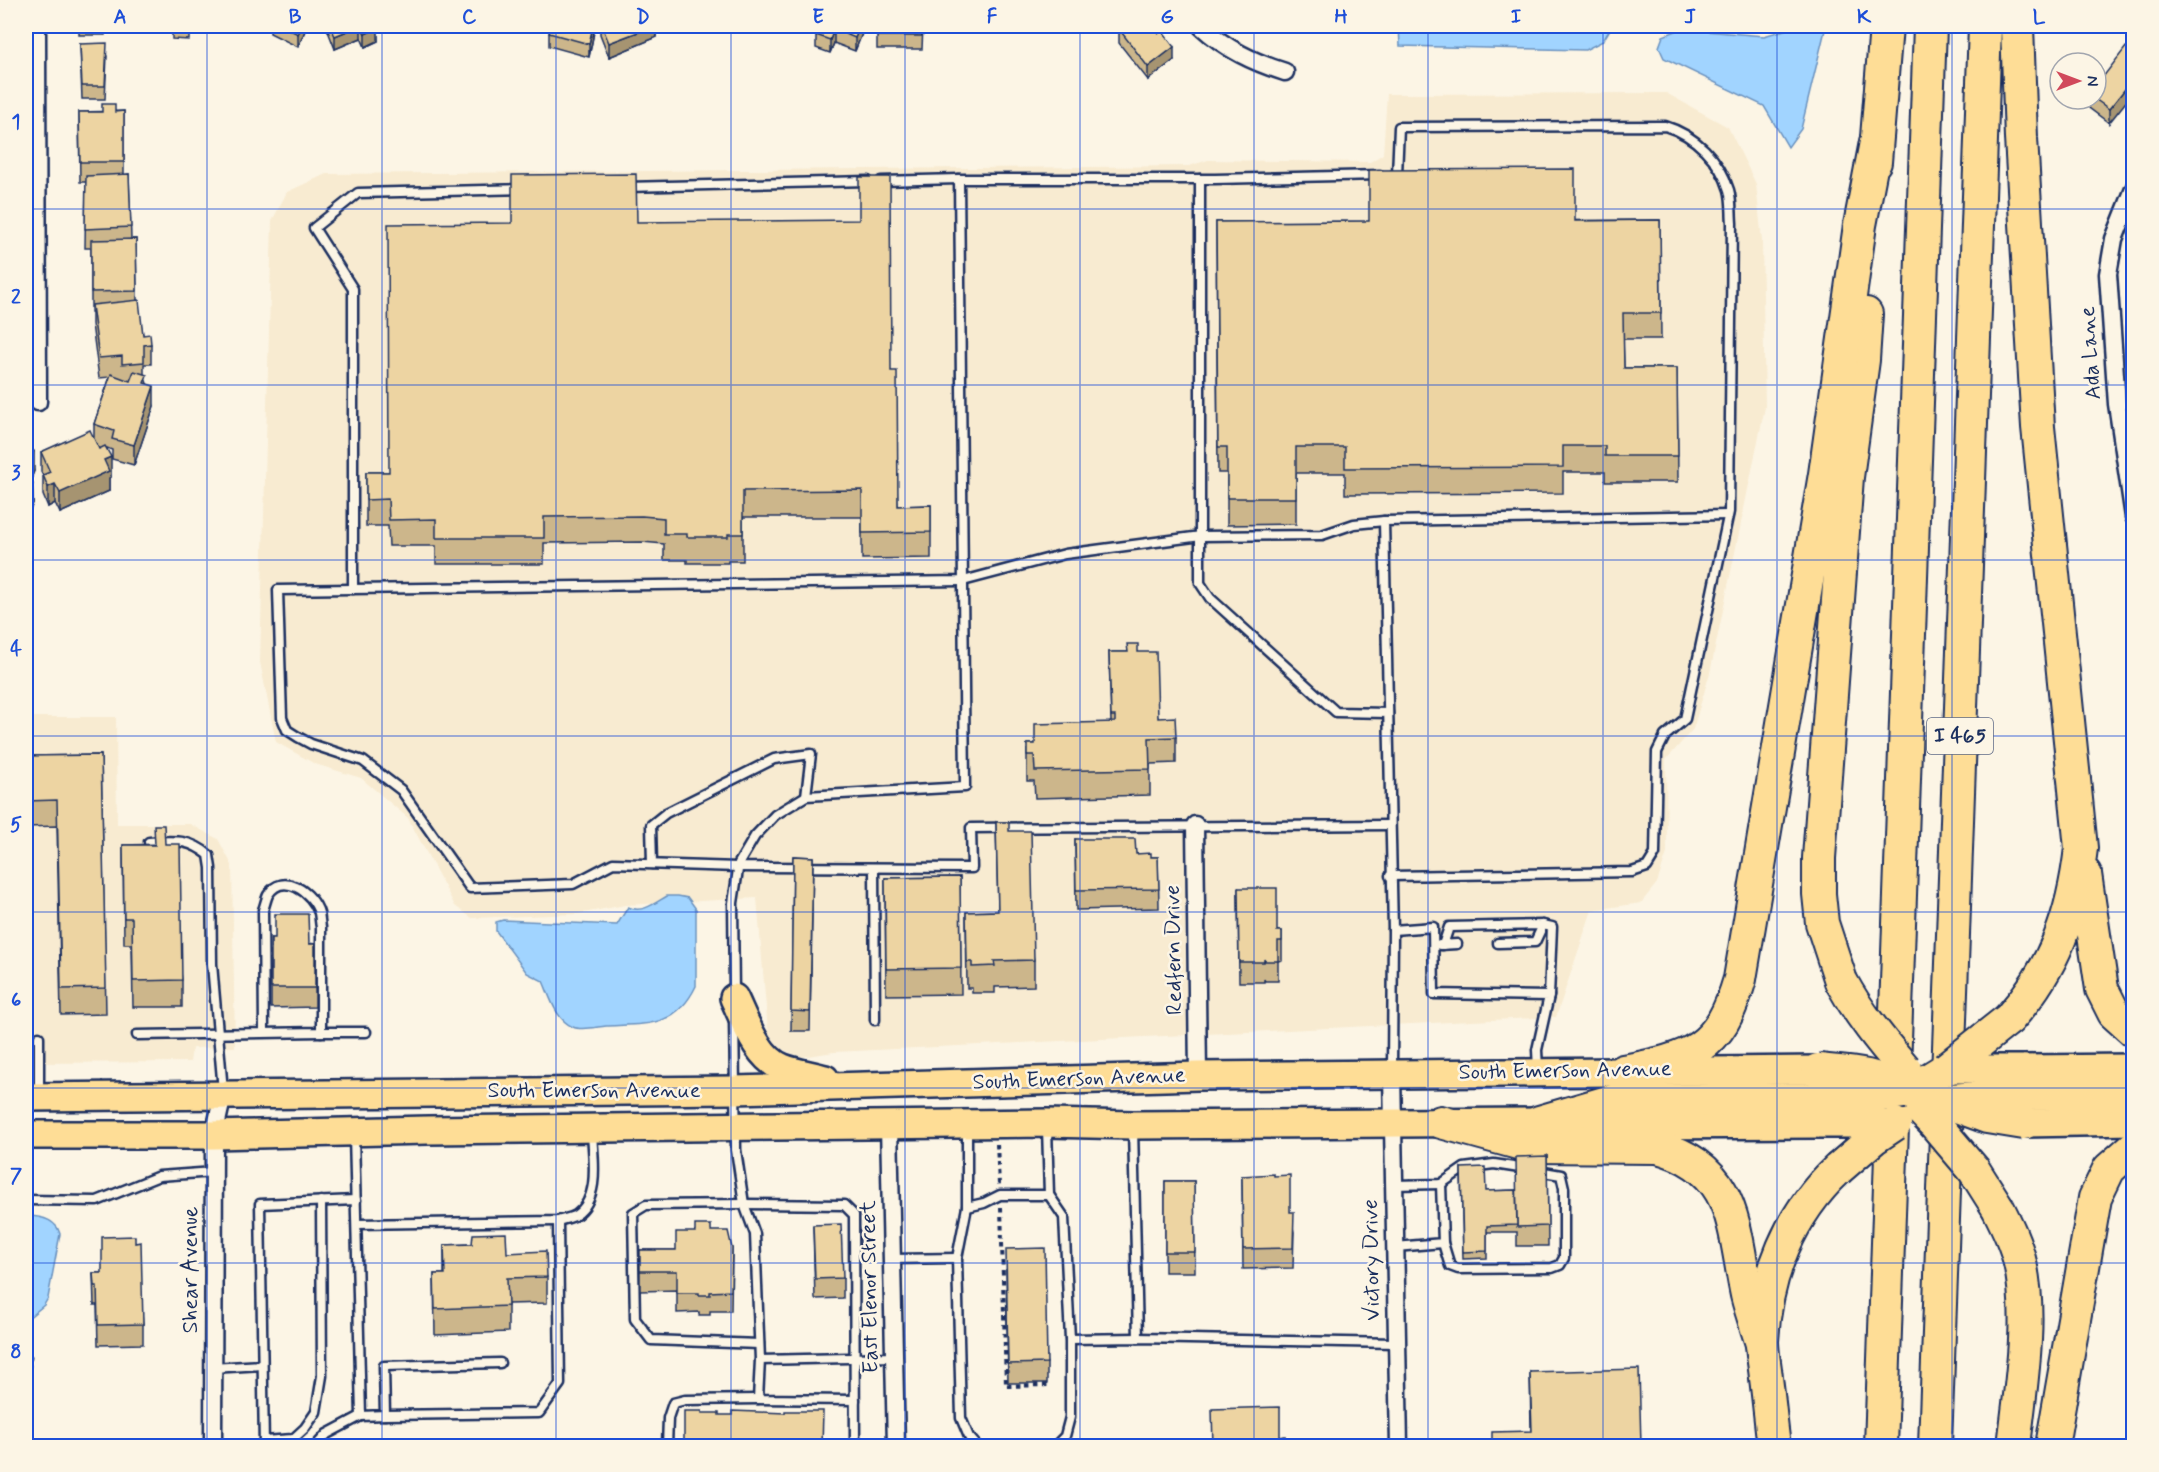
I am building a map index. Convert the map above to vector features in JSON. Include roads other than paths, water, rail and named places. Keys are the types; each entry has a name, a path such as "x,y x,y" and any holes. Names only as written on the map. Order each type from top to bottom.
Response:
{"highway":[{"path":"1886,26 1876,142 1863,360 1846,477 1819,858 1819,894 1822,923 1841,981 1861,1014 1974,1170 2009,1230 2020,1264 2024,1298 2024,1338 2014,1446"},
{"name":"I 465","path":"1881,1446 1930,26"},
{"name":"I 465","path":"1935,1446 1985,26"},
{"path":"2017,26 2038,428 2080,848 2103,989 2114,1013 2133,1031"},
{"path":"1623,1071 1679,1059 1707,1042 1720,1026 1733,1003 1740,979 1825,474 1858,236 1876,142"},
{"path":"1762,1344 1766,1305 1774,1270 1787,1238 1804,1208 1838,1169 2009,1019 2022,1004 2044,973 2063,934 2076,886 2080,848"},
{"path":"1522,1139 1611,1101 2133,1093"},
{"path":"1440,1122 1522,1139 1529,1146 1658,1148 1678,1153 1695,1163 1720,1189 1729,1207 1748,1297 1762,1344 1774,1446"},
{"path":"2052,1446 2095,1198 2109,1169 2133,1147"}],"main road":[{"path":"734,998 754,1039 767,1057 781,1067 852,1086"},
{"path":"2023,1095 2133,1068"},
{"name":"South Emerson Avenue","path":"32,1097 734,1090 1198,1076 1623,1071 1819,1098"},
{"path":"2023,1095 2133,1121"},
{"name":"South Emerson Avenue","path":"26,1135 214,1135 1047,1123 1133,1125 1440,1122"}],"street":[{"path":"37,26 38,402"},
{"path":"1201,26 1221,43 1244,57 1285,72"},
{"name":"Ada Lane","path":"2133,189 2114,239 2108,283 2121,440 2133,517"},
{"name":"Redfern Drive","path":"1195,825 1198,1076"},
{"name":"Victory Drive","path":"1392,1073 1399,1446"},
{"name":"Shear Avenue","path":"213,1446 214,1135 223,1095"},
{"name":"East Elenor Street","path":"889,1125 896,1446"}],"lane":[{"path":"617,187 959,179 1200,179 1397,175 1399,127 1665,126 1676,130 1707,151 1721,168 1730,192 1732,223 1728,515 1685,719 1665,736 1657,752 1655,854 1647,867 1632,872 1390,876"},
{"path":"758,1399 760,1360 755,1234 744,1204 735,1127 733,903 738,867 755,836 775,815 806,796 965,787 959,179"},
{"path":"1200,179 1202,536 1200,583 1210,598 1336,712 1388,713"},
{"path":"353,589 353,289 314,228 358,193 534,189"},
{"path":"1390,825 971,828 972,868 738,867 613,863 573,884 470,888 401,790 363,761 311,744 287,729 282,718 278,590 963,581 1065,554 1202,536 1322,535 1354,524 1384,521 1728,515"},
{"path":"1384,521 1390,876 1393,930 1392,1073"},
{"path":"652,864 651,825 666,813 774,759 811,754 806,796"},
{"path":"149,842 184,841 198,845 209,855 212,868 212,964 223,1095"},
{"path":"874,868 875,1020"},
{"path":"264,1032 264,910 268,896 277,886 287,884 297,886 309,895 319,911 321,1032"},
{"path":"1498,944 1535,942 1543,925"},
{"path":"1539,1072 1537,1050 1549,996 1552,927 1543,925 1449,927 1439,945 1434,994 1549,996"},
{"path":"1393,930 1433,927 1439,945"},
{"path":"1439,945 1457,944"},
{"path":"137,1035 366,1032"},
{"path":"32,1097 39,1037"},
{"path":"1047,1123 1049,1195 1064,1217 1070,1339 1070,1417 1065,1436 1055,1446"},
{"path":"967,1125 967,1207 957,1258 962,1419 969,1437 977,1446"},
{"path":"1133,1125 1138,1338"},
{"path":"357,1224 558,1221 575,1216 586,1206 593,1185 592,1129"},
{"path":"354,1132 361,1416"},
{"path":"1494,1164 1522,1139"},
{"path":"1393,1185 1441,1184 1464,1168 1494,1164 1560,1175 1564,1188 1564,1258 1560,1265 1552,1268 1458,1269 1450,1266 1443,1243 1441,1184"},
{"path":"26,1200 98,1201 159,1176 214,1172"},
{"path":"967,1207 984,1203 1000,1195 1049,1195"},
{"path":"321,1201 322,1376 316,1412 305,1428 293,1439 264,1443 260,1204 321,1201 356,1200"},
{"path":"759,1344 651,1340 635,1318 633,1213 646,1205 744,1204 844,1205 854,1215 855,1446"},
{"path":"316,1446 327,1434 361,1416 539,1413 561,1384 558,1221"},
{"path":"1394,1247 1443,1243"},
{"path":"892,1260 957,1258"},
{"path":"1070,1339 1138,1338 1396,1343"},
{"path":"760,1360 894,1357"},
{"path":"385,1415 384,1366 500,1363"},
{"path":"212,1368 262,1365"},
{"path":"667,1446 668,1418 673,1403 686,1400 855,1400"}],"water":[{"path":"1399,26 1612,26 1603,41 1585,50 1400,46"},
{"path":"1798,26 1826,26 1801,129 1788,147 1764,106 1664,58 1659,47 1663,36 1681,29 1764,36"},
{"path":"667,896 688,898 696,909 696,986 679,1010 669,1017 647,1024 584,1029 567,1024 554,1007 543,981 527,973 496,931 496,922 503,920 617,925 628,907 643,908"},
{"path":"26,1216 51,1222 60,1234 48,1298 44,1305 26,1320"}]}
